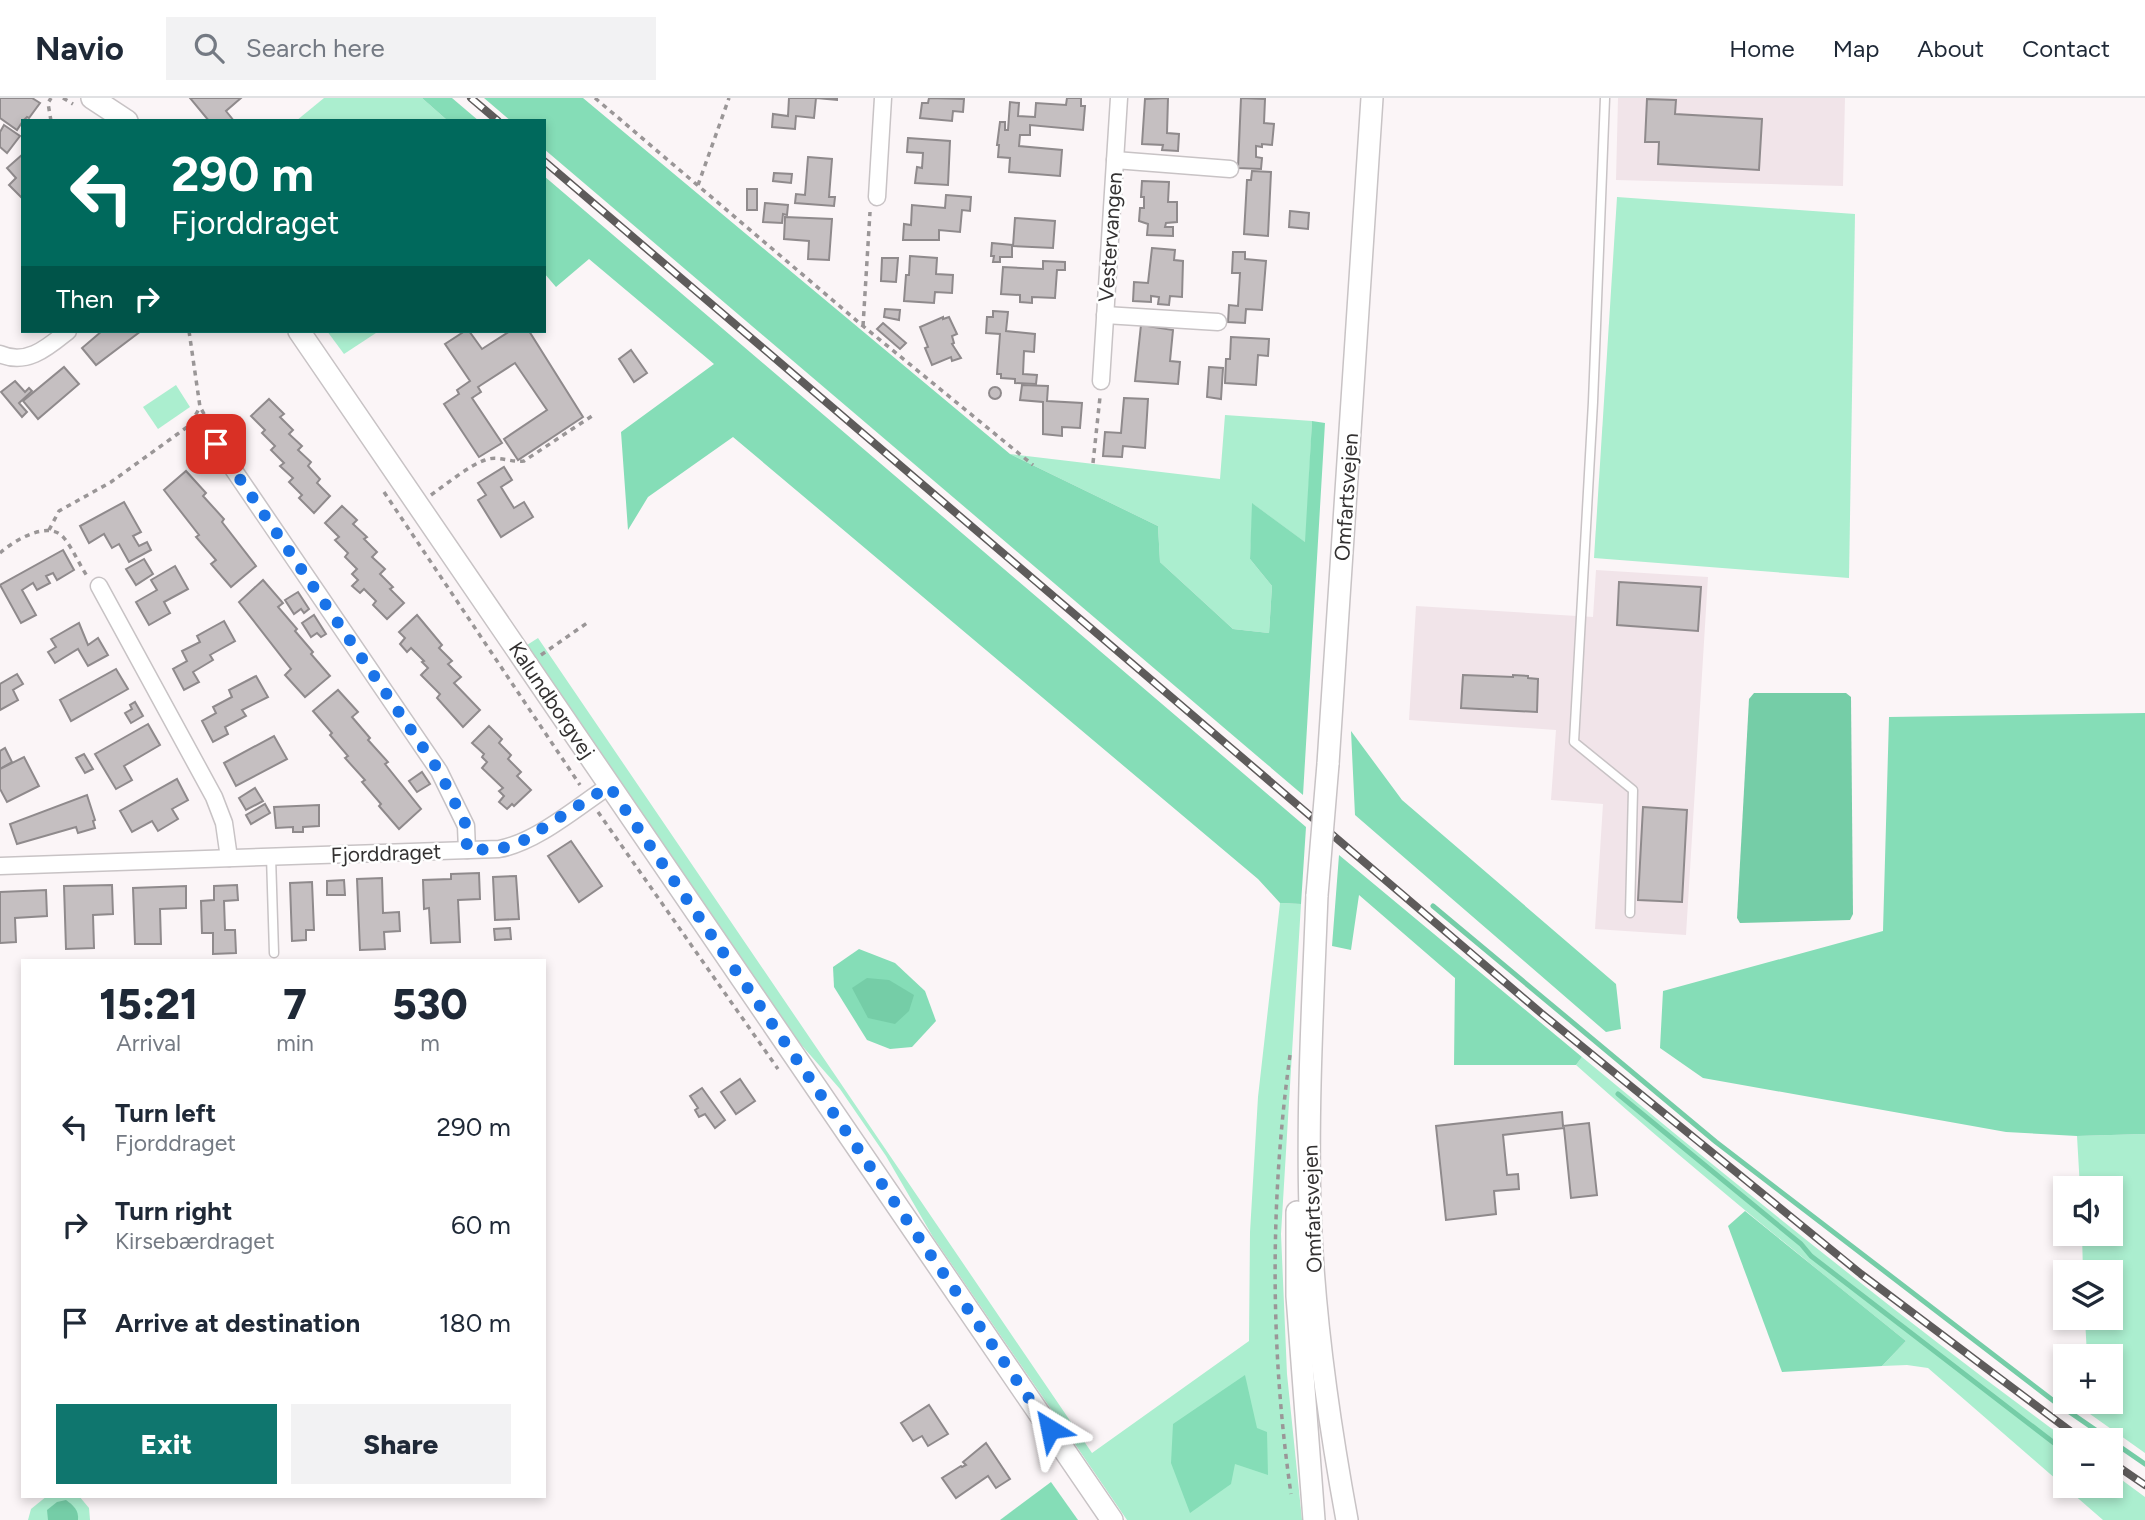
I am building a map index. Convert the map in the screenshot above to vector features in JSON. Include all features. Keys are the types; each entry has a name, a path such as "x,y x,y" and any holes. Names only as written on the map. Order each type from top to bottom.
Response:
{"main road":[{"path":"92,98 124,119"},
{"name":"Omfartsvejen","path":"1314,1520 1297,1296 1297,1170 1304,1035 1328,764 1372,98"},
{"name":"Kalundborgvej","path":"300,333 1112,1520"},
{"name":"Omfartsvejen","path":"1317,895 1310,1168 1312,1245 1324,1382 1347,1520"}],"street":[{"path":"877,197 883,98"},
{"name":"Vestervangen","path":"1101,381 1119,98"},
{"name":"Vestervangen","path":"1115,160 1230,169"},
{"name":"Vestervangen","path":"1105,315 1218,322"},
{"path":"0,354 11,358 32,356 46,349 66,333"},
{"path":"216,444 439,771 466,825 467,850"},
{"path":"99,586 214,797 226,830 229,858"},
{"name":"Fjorddraget","path":"0,866 499,849 521,842 609,786"}],"lane":[{"path":"1605,98 1593,402 1574,742 1633,790 1630,913"},
{"path":"271,856 274,953"}],"path":[{"path":"51,98 48,103 51,119"},
{"path":"595,98 863,326 1033,465"},
{"path":"698,186 729,98"},
{"path":"863,326 870,209 877,197"},
{"path":"189,333 200,407 216,435 216,444"},
{"path":"1093,463 1101,381"},
{"path":"49,530 59,510 111,482 190,425 200,407"},
{"path":"418,503 484,460 497,458 514,463 524,461 595,414"},
{"path":"382,491 589,799 784,1078"},
{"path":"0,553 10,544 30,534 49,530 63,536 90,581 99,586"},
{"path":"529,665 587,623"}],"shaded area":[{"path":"324,98 422,98 446,119 298,119"},
{"path":"422,98 452,98 477,119 446,119"},
{"path":"484,98 583,98 1010,454 1158,526 1160,562 1233,629 1269,633 1272,586 1250,559 1252,503 1305,542 1312,421 1325,423 1303,795 546,151 546,119 509,119"},
{"path":"1618,98 1845,98 1843,186 1616,180"},
{"path":"546,178 1306,827 1301,904 1280,903 1258,879 733,437 648,497 628,530 621,432 714,364 589,259 556,287 546,275"},
{"path":"1617,197 1855,214 1849,578 1594,558"},
{"path":"328,333 376,333 344,354"},
{"path":"176,385 190,407 158,429 143,407"},
{"path":"1225,415 1312,421 1306,543 1253,504 1250,559 1272,586 1269,633 1233,629 1160,562 1158,526 1010,454 1220,479"},
{"path":"1596,570 1708,577 1686,935 1595,929 1603,804 1551,800 1556,730 1409,720 1416,606 1593,617"},
{"path":"538,638 1092,1453 1249,1341 1250,1232 1258,1097 1280,903 1301,904 1281,1234 1287,1374 1302,1520 1127,1520 933,1237 886,1156 840,1089 797,1040 527,645"},
{"path":"1754,693 1846,693 1851,697 1853,914 1850,920 1740,923 1737,918 1749,699"},
{"path":"2145,713 2145,1134 2077,1136 2006,1132 1703,1078 1660,1048 1663,991 1883,931 1889,717"},
{"path":"1351,731 1402,800 1616,984 1621,1029 1606,1032 1355,815"},
{"path":"1339,855 1582,1057 1576,1065 1454,1065 1455,978 1359,895 1351,950 1332,946"},
{"path":"859,949 895,963 925,991 936,1021 912,1047 890,1049 867,1040 834,987 833,967"},
{"path":"867,978 889,980 914,995 909,1011 895,1024 868,1018 852,988"},
{"path":"1582,1057 1822,1252 2053,1429 2053,1477 1928,1368 1882,1366 1906,1341 1739,1205 1576,1065"},
{"path":"2145,1134 2145,1453 2123,1437 2123,1428 2110,1428 2090,1414 2123,1414 2123,1344 2086,1344 2086,1330 2123,1330 2123,1260 2083,1260 2082,1246 2123,1246 2123,1176 2079,1176 2077,1136"},
{"path":"1745,1211 1906,1341 1882,1366 1782,1372 1728,1226"},
{"path":"1245,1375 1257,1428 1267,1432 1268,1475 1235,1464 1231,1484 1190,1513 1171,1463 1173,1424"},
{"path":"2123,1481 2145,1497 2145,1520 2103,1520 2078,1498 2123,1498"},
{"path":"1051,1482 1078,1520 1000,1520"},
{"path":"45,1498 81,1498 89,1508 90,1520 28,1520 31,1509"},
{"path":"66,1500 76,1511 78,1520 48,1520 47,1510 57,1502"}],"building":[{"path":"0,98 32,98 40,103 29,118 21,119 17,130 0,118"},
{"path":"190,98 241,98 226,111 232,119 207,119"},
{"path":"789,98 816,98 814,118 796,116 795,129 772,127 773,114 788,116"},
{"path":"929,98 964,99 963,112 953,111 952,121 920,118 922,103 928,103"},
{"path":"1067,98 1081,98 1081,106 1085,106 1083,130 1030,125 1030,135 1020,135 1019,146 1062,150 1060,176 1009,172 1010,158 998,157 997,145 1000,122 1005,122 1005,130 1008,130 1010,102 1019,103 1018,116 1035,117 1036,103 1066,105"},
{"path":"1168,98 1167,133 1179,134 1178,151 1162,150 1163,145 1142,144 1145,99"},
{"path":"1241,98 1265,99 1264,123 1274,124 1272,145 1256,146 1256,157 1262,158 1261,169 1238,168"},
{"path":"1647,99 1676,100 1675,114 1762,119 1759,170 1658,164 1659,142 1645,142"},
{"path":"4,125 20,136 7,153 0,147 0,132"},
{"path":"908,138 950,141 948,185 915,183 917,167 922,168 923,153 907,152"},
{"path":"21,156 21,197 9,185 16,178 7,168"},
{"path":"808,157 832,159 829,197 835,197 834,206 795,203 796,194 805,195"},
{"path":"1252,171 1271,172 1268,236 1244,234 1247,180 1251,180"},
{"path":"774,173 792,174 791,183 773,181"},
{"path":"1142,181 1169,182 1168,202 1177,202 1177,222 1166,223 1165,227 1173,227 1173,236 1147,235 1148,224 1139,221 1140,208 1144,208 1144,197 1141,197"},
{"path":"747,189 757,189 757,210 747,210"},
{"path":"946,195 971,197 970,211 962,210 960,232 939,230 939,240 903,240 904,224 911,225 912,205 945,208"},
{"path":"765,203 788,205 787,215 783,214 782,223 763,222"},
{"path":"1290,211 1309,213 1308,229 1289,227"},
{"path":"785,217 832,219 829,260 808,259 809,241 784,239"},
{"path":"1015,218 1055,221 1053,248 1013,246"},
{"path":"992,243 1012,245 1012,257 1000,257 1000,262 993,262"},
{"path":"1152,248 1175,250 1174,260 1183,261 1182,297 1170,296 1169,305 1158,304 1159,297 1151,296 1151,302 1133,301 1134,282 1148,283"},
{"path":"1233,252 1245,252 1245,259 1266,261 1262,310 1246,309 1245,323 1228,322 1229,305 1238,306 1240,273 1232,273"},
{"path":"910,256 937,258 936,274 953,275 952,293 935,292 934,303 904,301"},
{"path":"882,258 898,258 896,282 881,281"},
{"path":"1043,261 1065,262 1065,270 1057,270 1055,298 1032,297 1032,303 1020,302 1020,295 1001,294 1003,267 1043,269"},
{"path":"885,309 900,310 899,320 884,317"},
{"path":"993,311 1008,312 1006,331 1035,334 1034,352 1024,351 1023,374 1037,375 1036,384 1015,383 1015,379 1001,378 1001,374 997,374 1000,334 986,333 987,317 993,317"},
{"path":"949,317 957,334 952,336 952,344 961,358 952,361 951,357 932,365 920,327"},
{"path":"883,323 906,343 900,349 877,329"},
{"path":"1141,325 1173,330 1170,361 1180,362 1178,384 1135,381"},
{"path":"100,333 138,333 96,365 82,348"},
{"path":"462,333 470,333 482,349 507,333 530,333 583,417 518,460 504,439 547,410 515,363 478,387 481,392 472,398 502,443 479,457 444,404 459,394 457,390 470,381 445,344"},
{"path":"1231,337 1269,339 1268,356 1258,355 1256,385 1225,383 1226,359 1230,359"},
{"path":"631,350 647,373 634,382 619,359"},
{"path":"64,367 79,384 38,419 23,401"},
{"path":"1209,367 1223,368 1221,399 1207,397"},
{"path":"15,381 25,392 29,388 32,391 19,403 27,412 22,417 1,392"},
{"path":"1022,385 1048,386 1047,401 1082,403 1080,428 1062,427 1062,436 1043,434 1043,402 1020,400"},
{"path":"990,388 1000,388 1000,398 990,398"},
{"path":"1124,398 1148,399 1145,448 1123,446 1122,457 1103,456 1105,432 1121,433"},
{"path":"269,399 284,414 280,417 293,430 289,434 302,446 298,450 311,462 308,466 320,479 317,483 330,496 314,513 299,498 302,495 289,482 293,478 280,466 284,463 271,450 275,446 262,433 265,430 251,416"},
{"path":"504,467 512,480 501,487 514,508 524,502 533,517 501,537 478,500 486,495 478,483"},
{"path":"186,471 206,493 203,496 224,519 222,522 256,566 231,587 211,564 216,560 196,537 199,535 164,490"},
{"path":"124,502 141,532 133,536 139,546 147,542 151,550 129,562 119,544 112,548 104,534 89,543 80,526"},
{"path":"342,506 357,520 353,524 367,537 364,539 377,552 372,557 385,569 380,574 404,603 387,619 373,605 376,601 364,589 360,593 352,586 358,580 352,574 357,569 345,557 348,553 335,540 339,537 325,523"},
{"path":"63,550 74,570 57,580 53,573 46,576 50,583 37,590 33,583 22,590 36,615 21,623 0,585"},
{"path":"144,559 153,574 136,585 126,569"},
{"path":"175,566 188,589 164,602 170,613 149,625 136,602 157,590 151,580"},
{"path":"263,580 283,603 278,607 330,676 305,697 285,675 291,669 239,602"},
{"path":"1619,582 1701,587 1698,631 1617,625"},
{"path":"298,592 309,609 304,613 301,609 294,614 285,600"},
{"path":"314,615 326,634 321,637 317,633 311,637 302,623"},
{"path":"417,615 442,645 439,648 452,661 448,664 461,677 454,683 480,710 463,727 437,698 440,694 421,675 428,668 422,662 424,661 411,648 407,652 400,644 405,638 399,632"},
{"path":"224,621 235,641 210,655 213,660 193,672 199,682 184,690 173,669 187,661 182,651 200,642 197,636"},
{"path":"79,623 88,645 98,638 108,655 88,666 78,649 55,663 48,652 56,647 51,639"},
{"path":"116,669 128,689 71,721 60,700"},
{"path":"17,674 23,684 13,690 18,700 0,710 0,684"},
{"path":"1463,675 1513,675 1538,679 1537,712 1461,708"},
{"path":"256,676 268,697 242,710 246,716 225,727 228,734 213,742 202,721 216,713 213,707 232,697 229,690"},
{"path":"338,690 358,712 352,717 370,738 368,740 388,762 385,764 421,809 399,829 379,806 381,804 362,782 365,780 345,758 348,756 313,711"},
{"path":"135,702 143,716 131,723 125,713 132,709 130,705"},
{"path":"148,724 160,745 124,766 132,780 116,789 95,754"},
{"path":"489,726 502,739 499,743 511,755 508,759 521,772 517,776 531,790 507,809 499,802 504,796 499,791 503,788 482,768 487,762 482,757 484,754 472,743"},
{"path":"274,736 287,759 236,786 224,763"},
{"path":"5,748 12,762 0,769 0,751"},
{"path":"84,754 93,769 85,773 76,758"},
{"path":"24,757 39,786 7,802 0,789 0,769"},
{"path":"422,772 430,784 417,792 409,781"},
{"path":"177,779 188,800 172,809 178,819 158,831 152,821 132,832 120,811"},
{"path":"255,788 263,801 246,810 239,798"},
{"path":"87,795 95,828 78,833 76,827 17,844 10,824"},
{"path":"265,804 270,813 251,824 246,815"},
{"path":"319,805 319,826 303,827 303,832 293,832 293,827 276,828 274,807"},
{"path":"1643,807 1687,810 1682,902 1638,900"},
{"path":"571,841 602,886 579,902 548,856"},
{"path":"479,873 480,899 458,900 460,942 431,943 429,908 424,909 423,880 451,879 451,874"},
{"path":"516,876 519,919 495,920 493,877"},
{"path":"382,878 383,913 399,912 400,931 384,932 385,949 360,950 357,879"},
{"path":"344,880 345,895 327,895 327,881"},
{"path":"312,882 314,930 306,930 306,940 292,941 290,883"},
{"path":"112,885 113,914 93,915 94,948 66,949 64,886"},
{"path":"237,885 238,900 224,901 225,930 235,930 236,953 213,954 213,933 202,933 201,901 214,900 214,886"},
{"path":"186,886 186,908 160,909 161,944 135,944 133,888"},
{"path":"46,890 47,916 15,918 16,942 0,943 0,892"},
{"path":"510,928 511,939 495,940 494,929"},
{"path":"740,1079 755,1101 736,1114 721,1092"},
{"path":"702,1088 725,1120 715,1128 705,1114 699,1117 695,1110 698,1108 690,1096"},
{"path":"1562,1112 1563,1126 1589,1123 1597,1195 1571,1198 1564,1128 1503,1135 1507,1175 1518,1174 1519,1189 1494,1191 1496,1214 1446,1220 1436,1126"},
{"path":"929,1405 948,1434 928,1446 922,1436 913,1441 901,1423"},
{"path":"986,1443 1010,1479 996,1488 988,1476 956,1498 942,1478 966,1465 963,1462"}],"waterway":[{"path":"1433,906 1716,1142 2055,1402 2145,1464"},
{"path":"1618,1094 1801,1244 1811,1256 2053,1442"}],"railway":[{"path":"471,98 496,119"},
{"path":"546,163 1541,1013 1861,1274 2066,1428"},
{"path":"2123,1470 2145,1485"}],"route":[{"path":"216,444 439,771 454,796 466,825 467,850 510,847 537,834 609,786 1050,1429"}]}
